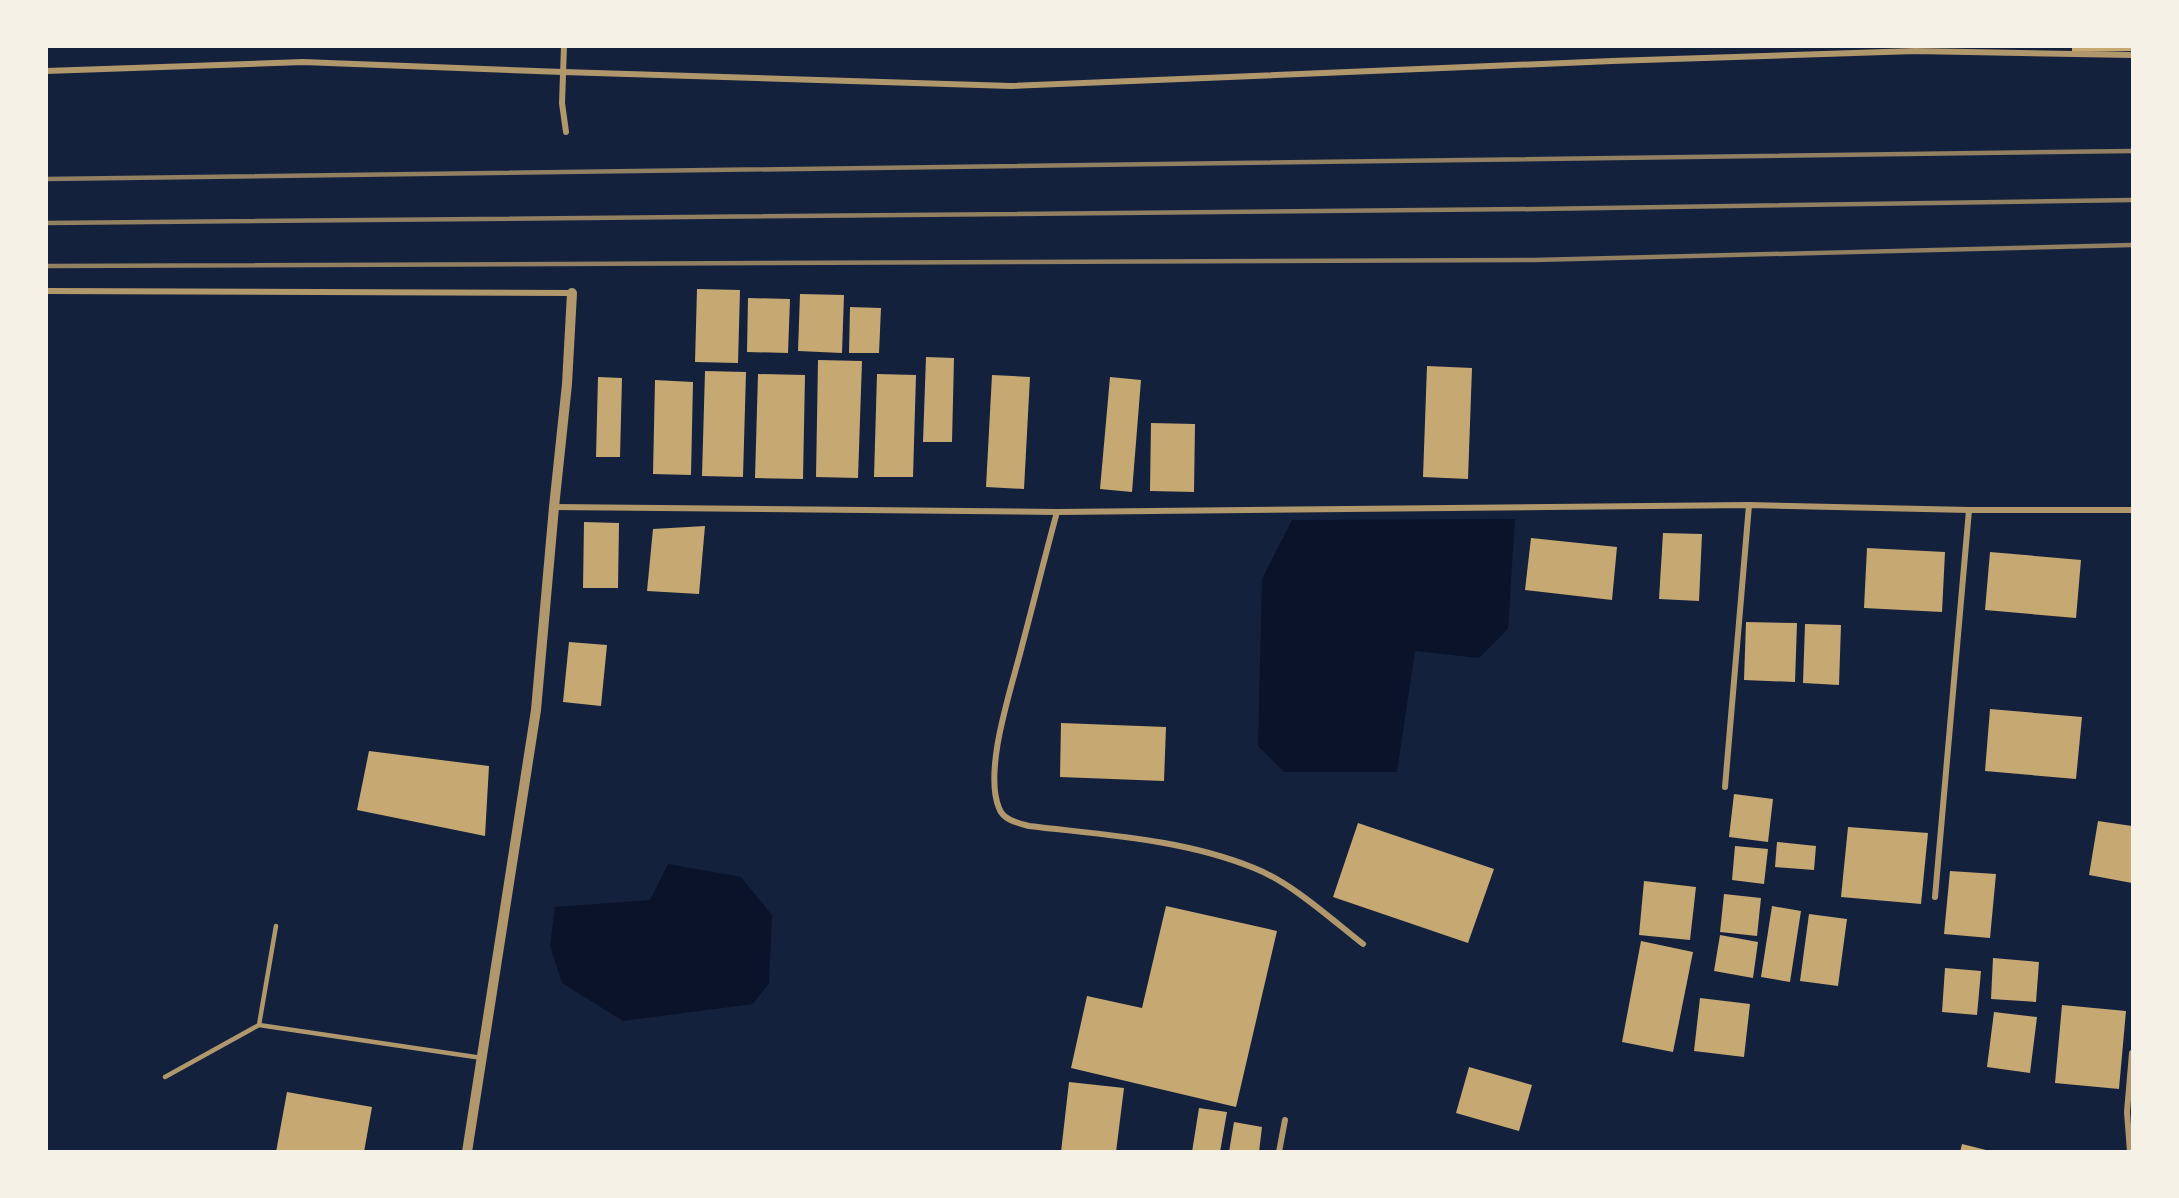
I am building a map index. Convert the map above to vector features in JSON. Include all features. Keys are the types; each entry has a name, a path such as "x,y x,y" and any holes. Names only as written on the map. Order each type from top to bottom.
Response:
{"street":[{"path":"564,46 562,103 566,132"},
{"path":"46,71 303,62 1011,86 1915,51 1997,50 2133,56"},
{"path":"46,291 572,293 567,384 536,710 467,1152"},
{"path":"554,507 1057,512 1749,505 1969,510 2133,510"},
{"path":"1725,787 1749,505"},
{"path":"1935,897 1969,510"},
{"path":"1057,512 1002,727 995,768 994,793 1000,811 1010,820 1029,826 1164,843 1255,868 1304,897 1363,944"},
{"path":"2130,1152 2127,1112 2133,1053"},
{"path":"1279,1152 1285,1120"}],"lane":[{"path":"259,1025 276,926"},
{"path":"165,1077 259,1025 482,1058"}],"water":[{"path":"1515,519 1508,629 1479,658 1415,651 1397,772 1284,772 1258,746 1262,579 1292,520"},
{"path":"668,864 741,877 772,915 769,983 753,1004 623,1021 562,983 550,946 555,907 650,900"}],"building":[{"path":"2072,46 2132,46 2132,51 2072,52"},
{"path":"697,289 740,290 738,363 695,362"},
{"path":"800,294 844,295 842,353 798,351"},
{"path":"748,298 790,299 788,353 747,352"},
{"path":"850,307 881,308 879,353 849,353"},
{"path":"926,357 954,358 952,442 923,442"},
{"path":"818,360 862,361 858,478 816,477"},
{"path":"1427,366 1472,368 1468,479 1423,477"},
{"path":"705,371 746,372 743,477 702,476"},
{"path":"758,374 805,375 803,479 755,478"},
{"path":"877,374 916,375 913,477 874,477"},
{"path":"992,375 1030,377 1024,489 986,487"},
{"path":"598,377 622,378 620,457 596,457"},
{"path":"1110,377 1141,380 1132,492 1100,489"},
{"path":"655,380 693,382 691,475 653,474"},
{"path":"1151,423 1195,424 1194,492 1150,491"},
{"path":"584,522 619,523 618,588 583,588"},
{"path":"705,526 699,594 647,591 653,529"},
{"path":"1663,533 1702,534 1699,601 1659,599"},
{"path":"1531,538 1617,547 1612,600 1525,590"},
{"path":"1867,548 1945,552 1942,612 1864,608"},
{"path":"1990,552 2081,560 2076,618 1985,610"},
{"path":"1746,622 1797,623 1795,682 1744,680"},
{"path":"1805,624 1841,625 1839,685 1803,683"},
{"path":"569,642 607,645 601,706 563,702"},
{"path":"1990,709 2082,717 2076,779 1985,771"},
{"path":"1061,723 1166,727 1164,781 1060,777"},
{"path":"369,751 489,766 485,836 357,810"},
{"path":"1734,794 1773,799 1768,842 1729,837"},
{"path":"2098,821 2132,826 2132,883 2089,875"},
{"path":"1358,823 1494,869 1468,943 1333,897"},
{"path":"1848,827 1928,833 1921,904 1841,897"},
{"path":"1777,842 1816,846 1814,870 1775,867"},
{"path":"1735,846 1768,849 1764,884 1732,880"},
{"path":"1950,871 1996,874 1990,938 1944,934"},
{"path":"1644,881 1696,887 1690,940 1639,935"},
{"path":"1724,894 1761,898 1757,936 1720,932"},
{"path":"1166,906 1277,931 1236,1107 1071,1068 1087,996 1142,1008"},
{"path":"1772,906 1801,911 1790,982 1761,977"},
{"path":"1809,914 1847,919 1838,986 1800,981"},
{"path":"1720,935 1758,942 1753,978 1714,971"},
{"path":"1641,941 1693,952 1673,1052 1622,1042"},
{"path":"1993,958 2039,962 2036,1002 1991,999"},
{"path":"1945,968 1981,971 1977,1015 1942,1012"},
{"path":"1700,998 1750,1004 1744,1057 1694,1051"},
{"path":"2062,1005 2126,1011 2119,1089 2055,1083"},
{"path":"1994,1012 2037,1017 2030,1073 1987,1067"},
{"path":"1469,1067 1532,1085 1519,1131 1456,1113"},
{"path":"1069,1082 1124,1088 1116,1152 1061,1152"},
{"path":"287,1092 372,1107 364,1152 276,1152"},
{"path":"1199,1108 1227,1112 1220,1152 1192,1152"},
{"path":"1234,1122 1262,1127 1259,1152 1229,1152"},
{"path":"1962,1144 1990,1151 1990,1152 1960,1152"}],"railway":[{"path":"46,179 2132,151"},
{"path":"46,223 1538,209 2132,200"},
{"path":"46,266 1534,260 2132,245"}]}
